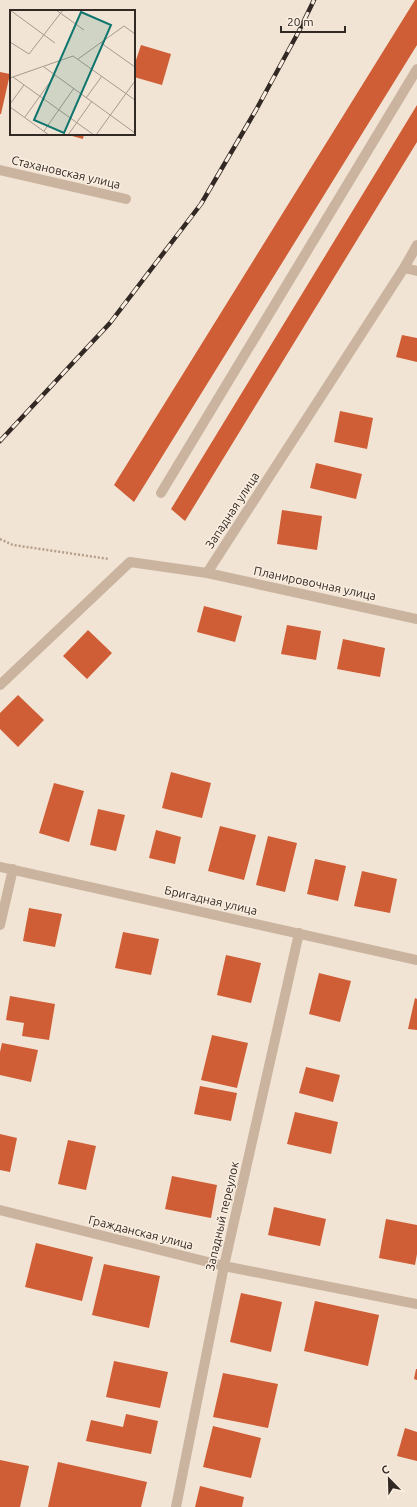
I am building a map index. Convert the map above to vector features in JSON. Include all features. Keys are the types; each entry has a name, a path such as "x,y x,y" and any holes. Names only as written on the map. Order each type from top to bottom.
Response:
{"street":[{"path":"161,493 417,69"},
{"name":"Стахановская улица","path":"0,170 126,198"},
{"name":"Западная улица","path":"207,573 404,268 417,245"},
{"path":"404,268 417,271"},
{"path":"0,685 130,562 207,573"},
{"name":"Планировочная улица","path":"207,573 417,619"},
{"name":"Бригадная улица","path":"0,866 417,960"},
{"path":"0,925 13,869"},
{"name":"Западный переулок","path":"176,1507 224,1266 300,933"},
{"name":"Гражданская улица","path":"0,1210 224,1266 417,1304"}],"path":[{"path":"0,539 13,545 130,562"}],"building":[{"path":"415,0 417,0 417,45 134,502 114,485"},
{"path":"141,45 171,54 162,85 135,77 135,63"},
{"path":"0,72 10,74 1,114 0,114"},
{"path":"417,105 417,142 185,521 171,509"},
{"path":"69,135 84,135 83,139"},
{"path":"402,335 417,338 417,362 396,357"},
{"path":"340,411 373,418 367,449 334,442"},
{"path":"316,463 362,474 356,499 310,488"},
{"path":"282,510 322,516 317,550 277,544"},
{"path":"204,606 242,616 235,642 197,632"},
{"path":"287,625 321,631 316,660 281,654"},
{"path":"88,630 112,653 87,679 63,656"},
{"path":"343,639 385,648 380,677 337,669"},
{"path":"18,695 44,720 18,747 0,729 0,713"},
{"path":"171,772 211,783 202,818 162,808"},
{"path":"54,783 84,791 69,842 39,833"},
{"path":"98,809 125,815 116,851 90,845"},
{"path":"220,826 256,835 244,880 208,871"},
{"path":"156,830 181,837 175,864 149,858"},
{"path":"268,836 297,843 285,892 256,885"},
{"path":"315,859 346,866 338,901 307,894"},
{"path":"362,871 397,879 390,913 354,906"},
{"path":"29,908 62,914 55,947 23,941"},
{"path":"123,932 159,939 151,975 115,968"},
{"path":"226,955 261,963 251,1003 217,995"},
{"path":"319,973 351,981 340,1022 309,1014"},
{"path":"10,996 55,1004 49,1040 22,1036 24,1023 6,1020"},
{"path":"415,998 417,999 417,1030 408,1029"},
{"path":"212,1035 248,1043 237,1088 201,1080"},
{"path":"2,1043 38,1050 31,1082 0,1075 0,1052"},
{"path":"306,1067 340,1075 333,1102 299,1093"},
{"path":"200,1086 237,1093 231,1121 194,1114"},
{"path":"295,1112 338,1122 331,1154 287,1144"},
{"path":"0,1134 17,1138 10,1172 0,1170"},
{"path":"68,1140 96,1146 86,1190 58,1184"},
{"path":"172,1176 217,1185 211,1218 165,1209"},
{"path":"274,1207 326,1219 320,1246 268,1235"},
{"path":"386,1219 417,1225 417,1254 415,1265 379,1258"},
{"path":"36,1243 93,1257 82,1301 25,1287"},
{"path":"104,1264 160,1276 149,1328 92,1315"},
{"path":"241,1293 282,1302 271,1352 230,1342"},
{"path":"315,1301 379,1315 368,1366 304,1351"},
{"path":"114,1361 168,1372 160,1408 106,1397"},
{"path":"417,1369 417,1380 414,1379"},
{"path":"223,1373 278,1384 268,1428 213,1417"},
{"path":"126,1414 158,1421 151,1454 86,1441 91,1420 123,1427"},
{"path":"213,1426 261,1438 251,1478 203,1467"},
{"path":"405,1428 417,1432 417,1461 397,1456"},
{"path":"0,1460 29,1466 20,1507 0,1507"},
{"path":"58,1462 147,1482 141,1507 48,1507"},
{"path":"200,1486 244,1497 242,1507 195,1507"}],"railway":[{"path":"0,441 110,323 201,204 256,110 314,0"}]}
